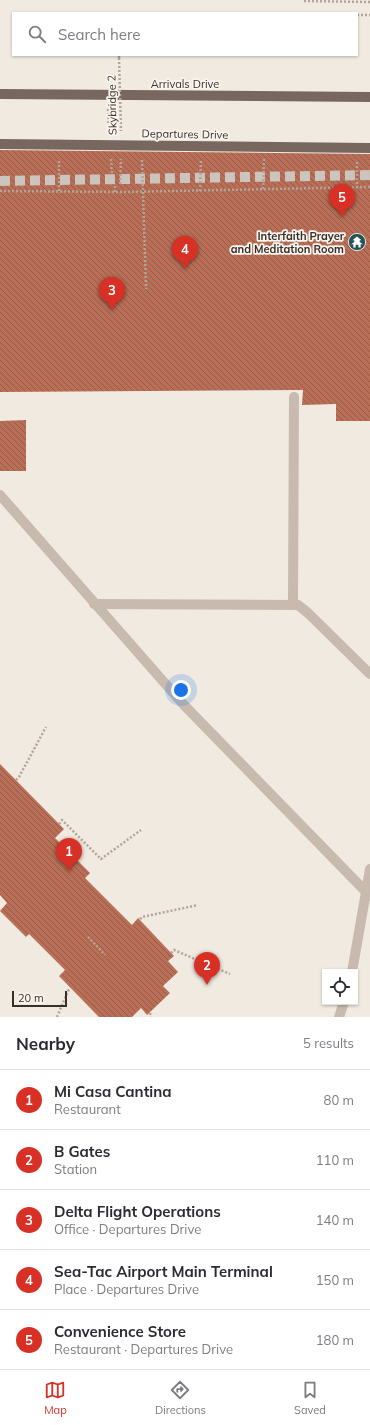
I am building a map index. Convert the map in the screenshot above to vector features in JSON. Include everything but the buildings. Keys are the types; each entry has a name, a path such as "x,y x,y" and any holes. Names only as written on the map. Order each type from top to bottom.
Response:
{"main road":[{"name":"Arrivals Drive","path":"0,94 370,97"},
{"name":"Departures Drive","path":"0,144 370,148"}],"lane":[{"path":"292,604 294,397"},
{"path":"0,495 183,704 368,894"},
{"path":"94,604 298,605 303,608 370,674"},
{"path":"353,969 368,894 370,869"},
{"path":"339,1017 343,1005"}],"path":[{"path":"304,1 370,2"},
{"path":"358,15 370,15"},
{"name":"Skybridge 2","path":"119,56 121,136"},
{"path":"142,146 142,192 146,289"},
{"path":"200,191 201,151"},
{"path":"59,158 59,191"},
{"path":"120,184 121,158"},
{"path":"263,189 264,158"},
{"path":"357,159 357,188"},
{"path":"115,184 115,192"},
{"path":"0,190 142,192 370,188"},
{"path":"16,780 20,776 46,727"},
{"path":"59,824 62,820 101,859 141,830"},
{"path":"140,919 142,916 198,905"},
{"path":"88,937 105,955"},
{"path":"171,953 174,950 230,974"},
{"path":"57,1017 68,990 71,988"},
{"path":"150,1013 151,1017"}],"tunnel":[{"path":"0,181 370,175"}],"place":[{"name":"Convenience Store","path":"342,217"},
{"name":"Interfaith Prayer and Meditation Room","path":"357,242"},
{"name":"Sea-Tac Airport Main Terminal","path":"185,269"},
{"name":"Delta Flight Operations","path":"112,310"},
{"name":"Mi Casa Cantina","path":"69,871"},
{"name":"B Gates","path":"207,985"}]}
